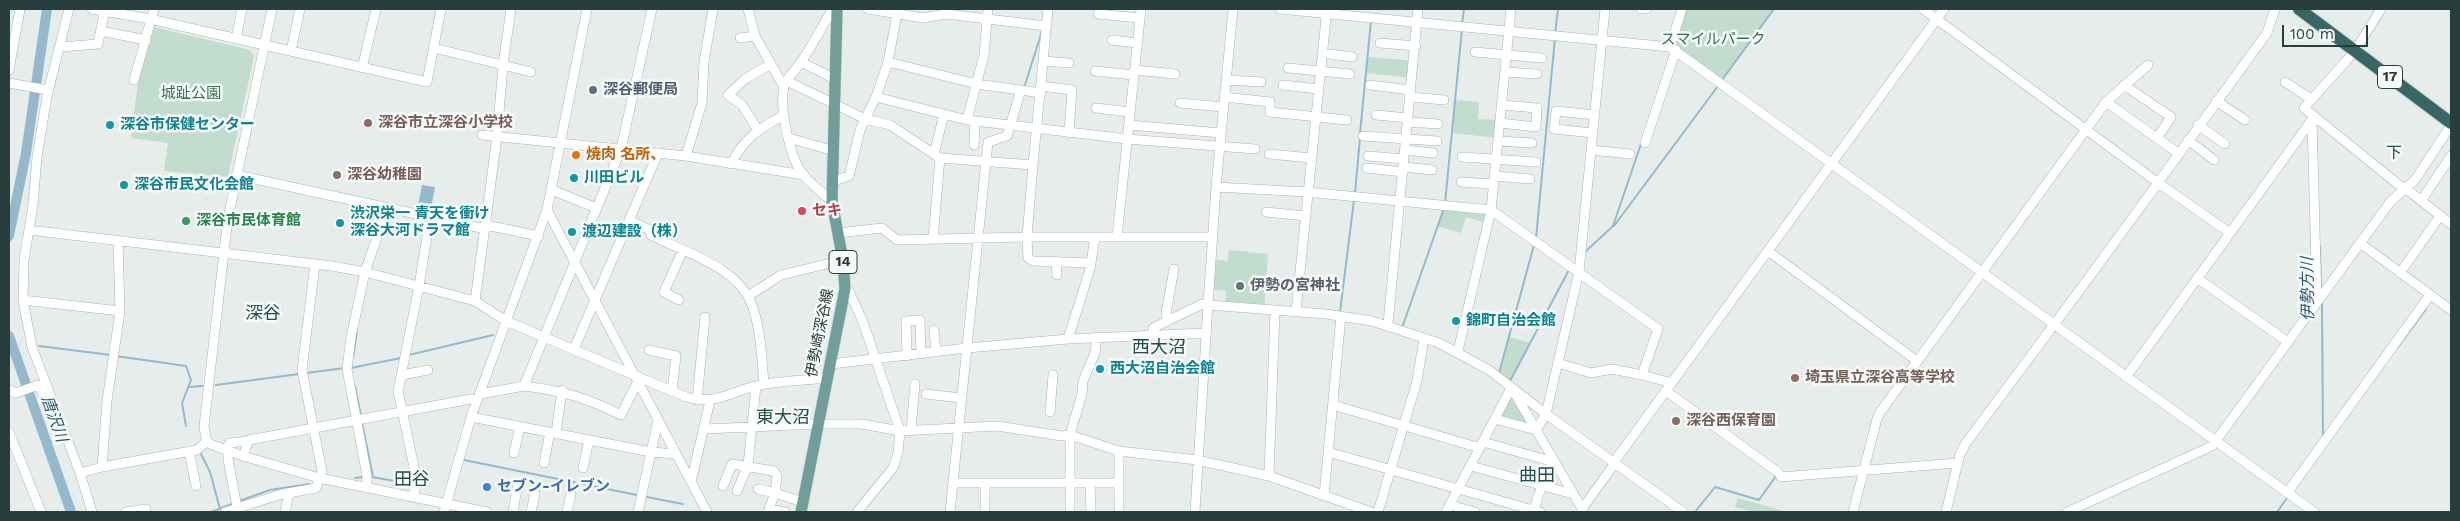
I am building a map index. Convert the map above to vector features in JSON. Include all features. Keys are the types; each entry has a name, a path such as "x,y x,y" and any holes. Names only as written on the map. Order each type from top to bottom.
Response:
{"highway":[{"name":"17","path":"2299,9 2451,124"}],"main road":[{"name":"伊勢崎深谷線","path":"802,507 845,289 843,260 832,202 835,106 835,9"}],"street":[{"path":"9,70 20,9"},
{"path":"69,9 61,47 47,90 37,157 30,230 24,260 23,300 32,347 80,474 92,512"},
{"path":"92,9 150,19 427,82 441,9"},
{"path":"134,80 154,9"},
{"path":"236,39 242,9"},
{"path":"272,9 236,175 223,253 204,426 208,441 227,451 320,478 413,497 445,508 487,512"},
{"path":"290,51 300,9"},
{"path":"362,68 376,9"},
{"path":"475,301 497,137 502,64 511,9"},
{"path":"445,508 471,417 547,210 562,144 587,9"},
{"path":"524,386 542,336 621,149 652,9"},
{"path":"686,156 702,103 704,62 713,9"},
{"path":"748,9 755,36 785,84 865,119 890,125 937,156 1033,166"},
{"path":"832,202 797,166 784,115 785,84 835,9"},
{"path":"868,9 902,13 923,18 954,12 988,13 1046,26"},
{"path":"1048,9 1027,237 1028,258 1033,261 1091,263"},
{"path":"1195,512 1216,187 1233,9"},
{"path":"1280,9 1326,11 1673,48 2126,378 2216,440 2314,512"},
{"path":"1388,324 1416,46 1418,9"},
{"path":"1458,351 1491,210 1511,9"},
{"path":"1536,430 1546,414 1579,272 1605,9"},
{"path":"1641,9 1646,9"},
{"path":"1644,143 1673,48 1682,9"},
{"path":"1923,9 1938,18 2157,182 2230,232"},
{"path":"1511,388 1583,510 1666,391 1944,9"},
{"path":"1946,512 1960,454 1977,427 2054,325 2198,125 2267,33 2275,9"},
{"path":"2381,9 2355,51 2304,108 2313,119 2451,224"},
{"path":"61,47 98,44 104,10"},
{"path":"1296,312 1326,11"},
{"path":"833,182 849,176 855,146 876,97 902,13"},
{"path":"974,145 971,121 984,55 988,13"},
{"path":"1098,14 1140,14 1117,237"},
{"path":"101,31 146,40"},
{"path":"740,38 755,36"},
{"path":"1112,40 1137,43"},
{"path":"1380,43 1416,46"},
{"path":"434,48 531,72"},
{"path":"1475,52 1542,58"},
{"path":"1322,53 1352,57"},
{"path":"1044,61 1069,64"},
{"path":"801,62 835,79"},
{"path":"888,62 977,84 1021,90 1072,90 1069,133"},
{"path":"758,130 742,105 728,95 745,79 771,64"},
{"path":"1853,512 1877,419 1917,361 2106,102 2148,65"},
{"path":"1288,68 1350,74"},
{"path":"1095,71 1175,74"},
{"path":"1505,72 1537,74"},
{"path":"1226,80 1261,82"},
{"path":"2285,82 2311,99"},
{"path":"9,83 47,90"},
{"path":"1283,85 1318,89"},
{"path":"1370,85 1444,100"},
{"path":"2124,85 2171,117 2156,138"},
{"path":"950,512 961,398 980,239 988,142 1007,136 1021,90"},
{"path":"876,97 971,121 1128,139 1255,149"},
{"path":"1224,97 1270,102 1270,112 1347,120"},
{"path":"2216,101 2245,120"},
{"path":"2106,102 2178,153"},
{"path":"1180,103 1223,107"},
{"path":"1500,124 1536,127 1537,108 1502,105"},
{"path":"1096,108 1130,112"},
{"path":"1593,133 1554,130 1556,111 1595,115"},
{"path":"933,239 937,156 944,114"},
{"path":"732,164 738,151 758,130 784,115"},
{"path":"1376,115 1438,124"},
{"path":"2126,378 2313,119"},
{"path":"2313,119 2317,302"},
{"path":"2067,512 2212,446 2391,201 2415,180 2451,124"},
{"path":"1129,125 1221,133"},
{"path":"2198,125 2225,144"},
{"path":"482,135 686,156 804,175"},
{"path":"1363,136 1437,141"},
{"path":"789,138 834,151"},
{"path":"2188,140 2214,160"},
{"path":"1498,141 1532,143"},
{"path":"1591,150 1630,154"},
{"path":"574,349 658,153"},
{"path":"1367,168 1404,162 1433,153"},
{"path":"1268,154 1311,158"},
{"path":"1368,156 1404,162 1432,170"},
{"path":"2421,201 2451,156"},
{"path":"1462,157 1536,162"},
{"path":"236,175 430,218 539,236"},
{"path":"1461,182 1530,179"},
{"path":"1216,187 1307,192 1491,210 1658,329 1642,375"},
{"path":"552,190 596,208"},
{"path":"367,488 367,476 348,369 351,337 365,272 387,208"},
{"path":"547,210 707,512"},
{"path":"1266,212 1305,216"},
{"path":"2400,272 2440,216"},
{"path":"413,497 417,481 398,391 419,286 430,218"},
{"path":"630,220 650,230 651,235 702,258 731,277 748,296 756,316 760,385 748,465 737,491"},
{"path":"838,233 882,228 897,240 1027,237 1213,237"},
{"path":"30,230 315,264 365,272 475,301 506,321 574,349 636,378 697,400 710,401 760,385 827,378"},
{"path":"1068,339 1091,263 1095,237"},
{"path":"102,467 107,401 120,311 118,241"},
{"path":"2360,243 2451,310"},
{"path":"679,300 664,292 683,250"},
{"path":"1768,251 1917,361"},
{"path":"748,296 781,275 843,260"},
{"path":"1056,261 1057,275"},
{"path":"225,512 289,493 316,488 320,478 322,471 302,370 315,264"},
{"path":"1168,321 1166,313 1174,269"},
{"path":"2197,278 2288,342"},
{"path":"845,289 849,291 864,322 900,431 898,453 893,468 857,512"},
{"path":"2287,493 2430,295"},
{"path":"23,300 120,311"},
{"path":"1153,335 1153,328 1202,304 1340,316 1388,324 1458,351 1489,370 1546,414 1684,512"},
{"path":"1269,476 1275,310"},
{"path":"697,400 705,316"},
{"path":"1324,496 1340,316"},
{"path":"907,356 906,321 920,320 921,354"},
{"path":"934,330 936,352"},
{"path":"830,364 967,348 1068,339 1205,334"},
{"path":"1070,512 1070,435 1082,394 1082,381 1095,353 1097,337"},
{"path":"1378,512 1417,381 1424,338"},
{"path":"649,350 676,356 672,391"},
{"path":"1558,362 1591,373 1612,369 1672,383"},
{"path":"402,375 428,370"},
{"path":"1050,412 1054,375"},
{"path":"237,507 227,451 229,444 471,399 524,386 562,390 587,398 620,415 636,378"},
{"path":"911,430 915,384"},
{"path":"12,391 38,385 60,424"},
{"path":"1475,512 1448,509 1511,388"},
{"path":"544,463 553,433 562,390"},
{"path":"1666,391 1779,472 1781,477 1957,463"},
{"path":"926,394 961,398"},
{"path":"691,482 705,429 710,401"},
{"path":"1333,405 1405,426 1554,462"},
{"path":"471,417 651,452 676,454"},
{"path":"1495,418 1536,430"},
{"path":"638,512 658,420"},
{"path":"705,429 862,424 900,431 997,426 1062,436 1070,435 1119,451 1197,460 1269,476 1371,512"},
{"path":"514,453 520,426"},
{"path":"9,432 41,512"},
{"path":"583,468 589,440"},
{"path":"80,474 102,467 199,449 208,441"},
{"path":"243,456 247,441"},
{"path":"190,451 196,486"},
{"path":"1118,512 1119,451"},
{"path":"1328,452 1536,512 1542,485"},
{"path":"723,486 732,464 748,465 774,472 777,476 775,493 768,511 785,512"},
{"path":"1471,466 1573,494"},
{"path":"953,483 1119,483"},
{"path":"985,483 985,512"},
{"path":"1090,484 1091,512"},
{"path":"513,512 517,488"},
{"path":"758,489 775,493 802,507"},
{"path":"285,512 289,493"},
{"path":"531,512 535,493"},
{"path":"567,512 571,494"},
{"path":"126,512 146,509"}],"green space":[{"name":"スマイルパーク","path":"1682,9 1774,9 1721,82 1670,47"},
{"name":"城趾公園","path":"154,27 250,50 254,56 228,177 164,171 168,143 131,138 138,81"},
{"path":"1368,57 1414,61 1412,78 1366,73"},
{"path":"1455,100 1479,102 1478,119 1500,120 1498,138 1452,133"},
{"path":"1445,205 1491,210 1488,224 1466,217 1461,233 1437,226"},
{"path":"1229,250 1268,254 1264,309 1225,306 1226,291 1209,289 1211,259 1228,261"},
{"path":"1509,337 1531,343 1508,385 1498,377"},
{"path":"1511,388 1536,430 1495,419"},
{"path":"1738,498 1787,512 1754,512 1735,507"}],"water":[{"path":"422,185 435,187 431,208 418,206"}],"waterway":[{"name":"唐沢川","path":"9,236 26,153 47,9"},
{"path":"1462,24 1464,9"},
{"path":"1555,34 1558,9"},
{"path":"1722,80 1774,9"},
{"path":"1360,133 1371,21"},
{"path":"1445,203 1462,29"},
{"path":"1024,88 1042,31"},
{"path":"1536,238 1555,38"},
{"path":"1614,226 1718,86"},
{"path":"1355,193 1360,138"},
{"path":"1585,252 1613,226 1641,144"},
{"path":"1340,312 1354,200"},
{"path":"1402,328 1444,208"},
{"path":"1499,373 1534,245"},
{"name":"伊勢方川","path":"2320,247 2321,290"},
{"path":"1510,381 1570,268"},
{"name":"伊勢方川","path":"2322,302 2323,438"},
{"name":"伊勢方川","path":"2398,347 2426,309"},
{"path":"353,357 357,332"},
{"path":"409,355 493,335"},
{"name":"唐沢川","path":"9,336 71,512"},
{"path":"39,346 111,355"},
{"path":"116,356 186,366 191,380 182,403 186,426"},
{"path":"351,368 401,358"},
{"path":"306,373 345,368"},
{"path":"216,385 299,374"},
{"path":"190,387 202,386"},
{"path":"355,386 361,416"},
{"path":"362,423 373,477"},
{"path":"200,452 210,472 220,509"},
{"path":"464,460 637,495"},
{"path":"1695,512 1715,487 1759,500 1776,476"},
{"path":"355,478 363,477"},
{"path":"372,477 412,484"},
{"path":"239,501 270,490 309,484"},
{"path":"647,497 683,504"},
{"name":"伊勢方川","path":"2277,512 2287,498"},
{"path":"211,512 232,504"}],"place":[{"name":"深谷郵便局","path":"593,90"},
{"name":"深谷市立深谷小学校","path":"368,123"},
{"name":"深谷市保健センター","path":"110,125"},
{"name":"焼肉 名所、","path":"576,155"},
{"name":"深谷幼稚園","path":"337,175"},
{"name":"川田ビル","path":"574,178"},
{"name":"深谷市民文化会館","path":"124,185"},
{"name":"セキ","path":"802,211"},
{"name":"深谷市民体育館","path":"186,221"},
{"name":"渋沢栄一 青天を衝け 深谷大河ドラマ館","path":"340,223"},
{"name":"渡辺建設（株）","path":"572,232"},
{"name":"伊勢の宮神社","path":"1240,286"},
{"name":"錦町自治会館","path":"1456,321"},
{"name":"西大沼自治会館","path":"1100,369"},
{"name":"埼玉県立深谷高等学校","path":"1795,378"},
{"name":"深谷西保育園","path":"1676,421"},
{"name":"セブン-イレブン","path":"487,487"}],"district":[{"name":"下","path":"2394,153"},
{"name":"深谷","path":"263,314"},
{"name":"西大沼","path":"1159,348"},
{"name":"東大沼","path":"783,418"},
{"name":"曲田","path":"1537,476"},
{"name":"田谷","path":"412,480"}]}
